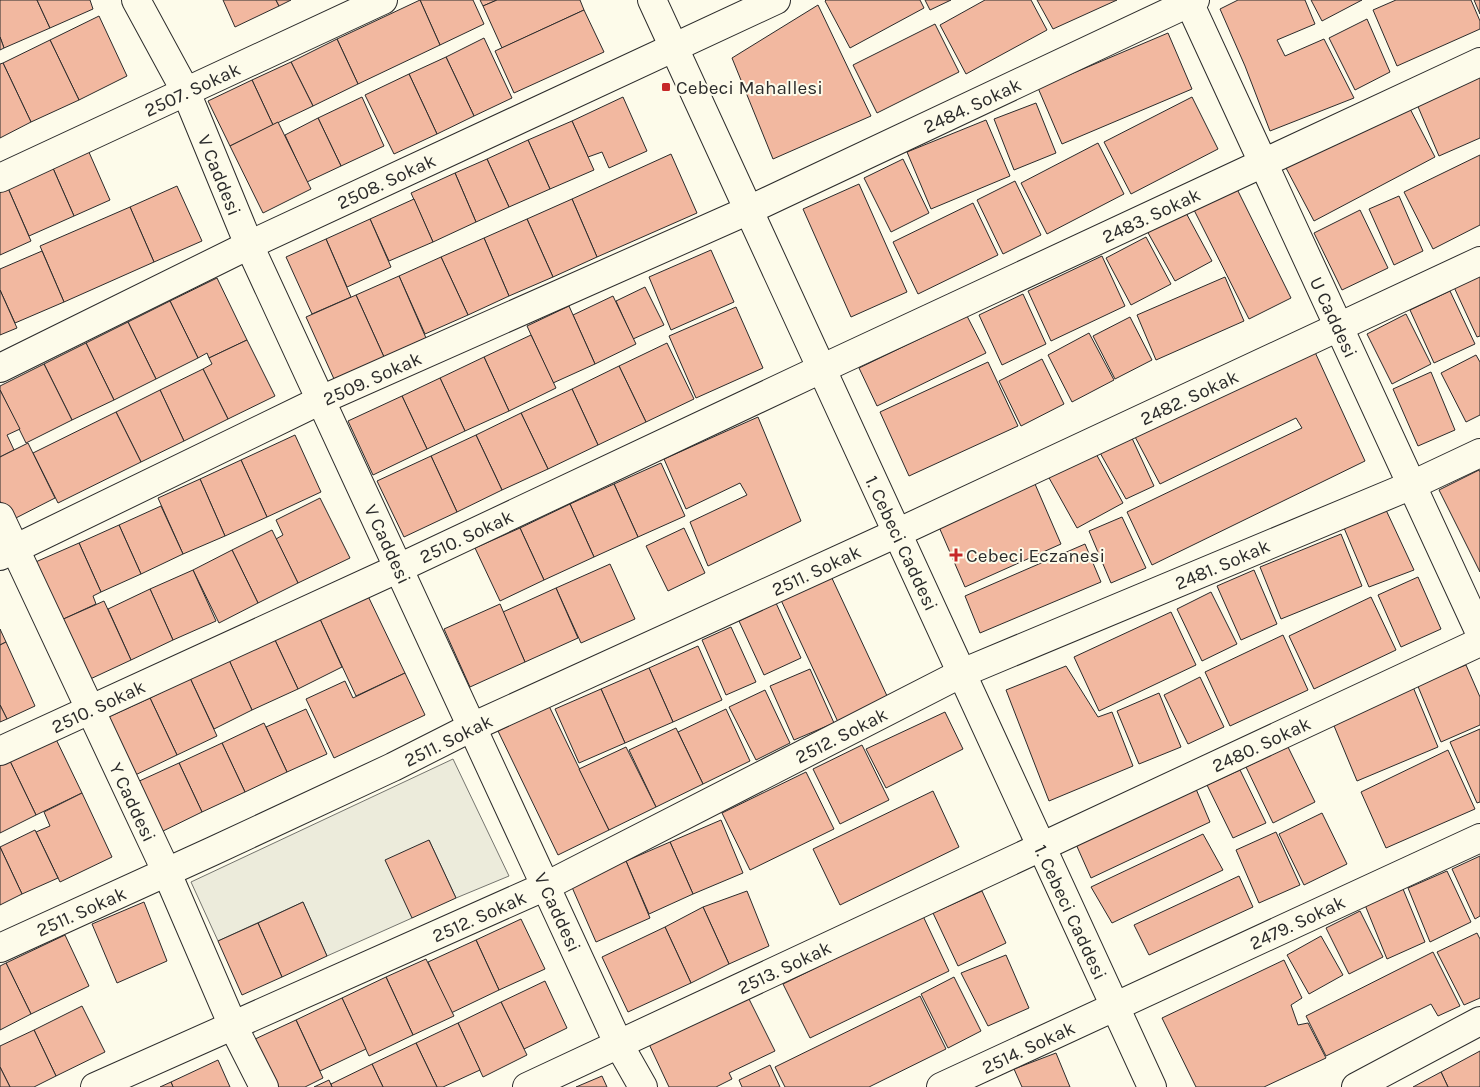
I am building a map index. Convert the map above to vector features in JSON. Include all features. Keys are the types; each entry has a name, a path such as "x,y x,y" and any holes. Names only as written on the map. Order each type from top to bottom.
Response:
{"street":[{"name":"V Caddesi","path":"136,0 186,92 249,245 618,1043 643,1087"},
{"name":"2507. Sokak","path":"0,178 383,0"},
{"name":"1. Cebeci Caddesi","path":"652,0 1152,1087"},
{"name":"2508. Sokak","path":"0,368 249,245 776,0"},
{"name":"U Caddesi","path":"1191,1 1480,633"},
{"name":"2484. Sokak","path":"748,210 1191,1"},
{"name":"2483. Sokak","path":"821,368 1480,62"},
{"name":"2509. Sokak","path":"8,552 321,400 748,210"},
{"name":"2482. Sokak","path":"897,533 1480,261"},
{"name":"2510. Sokak","path":"0,751 398,568 821,368"},
{"name":"2481. Sokak","path":"962,673 1412,484 1480,453"},
{"name":"Y Caddesi","path":"0,517 8,552 89,710 167,872 233,1026 264,1087"},
{"name":"2511. Sokak","path":"0,948 393,767 472,727 897,533"},
{"name":"2480. Sokak","path":"1042,847 1480,642"},
{"name":"2512. Sokak","path":"95,1087 546,886 962,673"},
{"name":"2479. Sokak","path":"1115,1006 1480,838"},
{"name":"2513. Sokak","path":"527,1087 1042,847"},
{"name":"2514. Sokak","path":"941,1087 1115,1006"},
{"path":"1356,1087 1480,1022"}],"shaded area":[{"path":"453,759 509,876 456,898 429,840 412,918 327,956 303,902 218,941 191,882"}],"building":[{"path":"0,0 37,0 50,28 4,48 0,37"},
{"path":"37,0 90,0 93,9 50,28"},
{"path":"223,0 276,0 279,6 235,27"},
{"path":"276,0 291,0 279,6"},
{"path":"420,0 473,0 484,24 440,45"},
{"path":"420,0 440,45 358,84 337,39"},
{"path":"480,0 497,0 483,6"},
{"path":"497,0 580,0 584,10 502,48 483,6"},
{"path":"826,0 920,0 924,8 850,48"},
{"path":"925,0 951,0 930,10"},
{"path":"985,0 1031,0 1047,30 966,74 940,25"},
{"path":"1037,0 1117,0 1053,29"},
{"path":"1238,0 1305,0 1315,24 1277,40 1285,56 1324,39 1354,98 1270,131 1245,66 1220,9"},
{"path":"1311,0 1362,0 1322,21"},
{"path":"1396,0 1471,0 1480,21 1480,29 1397,66 1373,10"},
{"path":"1474,0 1480,0 1480,14"},
{"path":"818,5 871,116 773,159 732,58"},
{"path":"584,10 604,52 514,93 495,51"},
{"path":"99,16 127,76 79,100 50,40"},
{"path":"1367,19 1390,72 1355,90 1329,38"},
{"path":"935,24 959,72 877,113 853,65"},
{"path":"1168,33 1192,89 1062,144 1038,88"},
{"path":"0,37 4,48 0,50"},
{"path":"484,38 512,98 474,116 446,57"},
{"path":"337,39 358,84 313,106 291,62"},
{"path":"50,40 79,100 31,122 3,63"},
{"path":"446,57 474,116 437,134 409,74"},
{"path":"291,62 313,106 273,125 252,80"},
{"path":"3,63 31,122 0,138 0,64"},
{"path":"409,74 437,134 394,154 365,95"},
{"path":"1480,74 1480,138 1439,156 1416,102"},
{"path":"252,80 273,125 230,146 208,101"},
{"path":"362,97 384,146 341,166 318,118"},
{"path":"623,97 647,151 609,168 602,152 588,157 572,121"},
{"path":"1192,97 1218,149 1131,194 1104,142"},
{"path":"1036,103 1056,153 1014,170 994,119"},
{"path":"1407,103 1435,157 1314,221 1286,168"},
{"path":"318,118 341,166 307,182 285,135"},
{"path":"986,120 1010,176 931,209 907,152"},
{"path":"572,121 594,170 550,189 528,140"},
{"path":"278,122 311,189 263,213 230,146"},
{"path":"528,140 550,189 509,207 487,159"},
{"path":"1098,143 1124,194 1047,234 1021,183"},
{"path":"88,150 110,200 74,216 52,166"},
{"path":"671,154 697,213 597,257 572,199"},
{"path":"1480,155 1480,225 1433,249 1404,192"},
{"path":"487,159 509,207 476,222 455,173"},
{"path":"903,159 929,213 891,232 864,178"},
{"path":"52,166 74,216 29,236 7,186"},
{"path":"455,173 476,222 433,242 411,193"},
{"path":"1015,181 1041,235 1003,254 977,200"},
{"path":"859,184 907,292 851,317 803,209"},
{"path":"7,186 31,241 0,255 0,189"},
{"path":"177,186 202,241 154,262 130,207"},
{"path":"1237,189 1291,298 1249,319 1194,210"},
{"path":"1399,196 1423,251 1394,265 1369,209"},
{"path":"414,199 433,242 389,261 370,219"},
{"path":"572,199 597,257 553,277 527,219"},
{"path":"973,203 998,255 918,294 893,242"},
{"path":"130,207 154,262 64,302 40,246"},
{"path":"1360,210 1388,268 1342,290 1314,233"},
{"path":"1185,211 1212,261 1175,281 1147,231"},
{"path":"370,219 391,267 347,287 326,239"},
{"path":"527,219 553,277 509,296 484,238"},
{"path":"1146,237 1171,284 1131,305 1106,258"},
{"path":"484,238 509,296 468,315 441,257"},
{"path":"326,239 351,297 312,314 286,257"},
{"path":"711,250 734,302 671,330 649,277"},
{"path":"42,251 64,302 15,323 0,290 0,269"},
{"path":"1102,256 1125,306 1051,341 1028,291"},
{"path":"441,257 468,315 425,334 399,276"},
{"path":"1480,273 1480,336 1477,337 1453,285"},
{"path":"399,276 426,338 384,357 356,295"},
{"path":"1225,277 1244,321 1156,360 1137,315"},
{"path":"217,278 247,340 209,358 207,353 198,358 170,301"},
{"path":"645,287 664,325 633,339 616,301"},
{"path":"0,290 17,328 0,335"},
{"path":"1450,291 1475,344 1434,363 1410,310"},
{"path":"1023,294 1046,344 1002,365 979,315"},
{"path":"356,295 384,357 334,379 306,317"},
{"path":"613,296 636,344 595,364 573,315"},
{"path":"170,301 198,358 156,379 128,322"},
{"path":"569,306 595,364 553,383 527,326"},
{"path":"736,307 763,368 696,398 669,336"},
{"path":"1406,314 1431,364 1392,384 1367,334"},
{"path":"967,316 986,353 877,406 859,368"},
{"path":"1130,317 1152,360 1115,379 1093,336"},
{"path":"128,322 156,379 114,400 86,343"},
{"path":"1089,333 1114,380 1072,402 1048,355"},
{"path":"531,335 556,388 509,411 484,357"},
{"path":"247,340 275,396 228,419 203,369 212,364 209,358"},
{"path":"86,343 114,400 72,420 44,364"},
{"path":"667,343 694,399 646,422 619,366"},
{"path":"1314,350 1365,461 1152,565 1127,512 1302,428 1296,418 1160,484 1134,435"},
{"path":"1476,355 1480,362 1480,415 1466,422 1441,373"},
{"path":"484,357 509,411 465,431 440,378"},
{"path":"1042,359 1064,404 1021,426 999,381"},
{"path":"988,362 1018,426 909,476 880,412"},
{"path":"44,364 72,420 26,443 0,390 0,386"},
{"path":"619,366 646,422 598,445 572,389"},
{"path":"203,369 228,419 184,441 160,390"},
{"path":"1431,372 1455,430 1418,446 1393,389"},
{"path":"440,378 465,431 427,449 402,396"},
{"path":"572,389 598,445 548,469 521,413"},
{"path":"0,390 20,429 7,435 14,450 0,457"},
{"path":"160,390 184,441 141,462 116,412"},
{"path":"402,396 427,449 373,475 348,421"},
{"path":"116,412 141,462 58,503 33,453"},
{"path":"521,413 548,469 502,490 476,435"},
{"path":"758,417 801,521 708,566 690,522 747,495 740,483 686,509 664,459"},
{"path":"295,435 321,492 267,517 241,460"},
{"path":"476,435 502,490 457,512 431,456"},
{"path":"1131,436 1154,486 1126,499 1099,451"},
{"path":"28,443 55,498 10,521 0,501 0,457"},
{"path":"1094,450 1123,503 1077,528 1048,476"},
{"path":"431,456 457,512 404,537 377,481"},
{"path":"241,460 267,517 225,536 200,479"},
{"path":"661,463 685,516 638,537 614,484"},
{"path":"1479,470 1480,472 1480,572 1439,490"},
{"path":"200,479 225,536 183,554 158,498"},
{"path":"614,484 638,537 594,557 570,504"},
{"path":"1035,484 1061,544 965,587 939,527"},
{"path":"320,498 350,558 298,583 276,539 283,535 276,520"},
{"path":"570,504 594,557 544,580 520,528"},
{"path":"161,506 183,554 141,574 119,525"},
{"path":"1386,510 1414,570 1369,587 1344,528"},
{"path":"1122,517 1146,568 1111,583 1089,531"},
{"path":"119,525 141,574 101,592 79,543"},
{"path":"520,528 544,580 500,601 475,548"},
{"path":"684,528 705,573 668,591 646,546"},
{"path":"272,530 298,583 258,603 232,550"},
{"path":"1341,534 1362,586 1281,619 1260,567"},
{"path":"79,543 101,592 93,596 96,604 57,622 31,564"},
{"path":"1085,544 1101,582 980,633 965,596"},
{"path":"232,550 258,603 219,623 193,570"},
{"path":"610,564 635,619 581,643 556,588"},
{"path":"193,570 216,621 173,640 150,589"},
{"path":"1254,570 1277,624 1241,640 1217,586"},
{"path":"830,574 888,698 838,722 780,598"},
{"path":"1418,577 1441,629 1401,647 1378,595"},
{"path":"556,588 578,638 525,662 503,612"},
{"path":"150,589 173,640 131,660 108,609"},
{"path":"1211,592 1237,644 1202,661 1177,609"},
{"path":"367,594 405,673 356,696 319,617"},
{"path":"1371,597 1396,650 1314,689 1289,636"},
{"path":"104,601 131,660 86,681 59,621"},
{"path":"776,603 801,658 764,675 739,621"},
{"path":"500,604 525,662 470,687 444,629"},
{"path":"1171,612 1196,665 1099,711 1074,657"},
{"path":"319,617 342,667 298,689 274,638"},
{"path":"731,627 756,682 726,695 702,640"},
{"path":"0,629 6,642 0,645"},
{"path":"1283,635 1308,690 1230,726 1205,672"},
{"path":"274,638 298,689 252,710 229,660"},
{"path":"6,642 35,706 7,719 0,705 0,645"},
{"path":"698,646 722,700 673,722 649,668"},
{"path":"229,660 252,710 214,729 190,678"},
{"path":"1466,665 1480,697 1480,725 1441,742 1417,684"},
{"path":"1066,666 1098,717 1112,712 1133,766 1049,801 1006,690"},
{"path":"649,668 673,722 625,743 601,689"},
{"path":"810,669 834,723 794,740 770,686"},
{"path":"405,673 425,715 334,758 306,699 345,681 353,698"},
{"path":"1200,677 1224,727 1188,744 1164,695"},
{"path":"190,678 217,736 177,755 150,698"},
{"path":"1413,687 1438,747 1357,781 1332,721"},
{"path":"601,689 625,743 579,763 555,709"},
{"path":"765,690 790,743 756,760 729,707"},
{"path":"1159,693 1181,747 1139,764 1117,711"},
{"path":"150,698 177,755 129,778 102,720"},
{"path":"0,705 7,719 0,722"},
{"path":"549,706 609,830 558,855 498,731"},
{"path":"306,709 327,754 287,772 266,727"},
{"path":"726,709 750,761 703,784 678,732"},
{"path":"945,712 963,749 886,788 866,749"},
{"path":"264,723 287,772 245,792 222,743"},
{"path":"676,728 703,784 656,807 629,750"},
{"path":"1480,729 1480,802 1477,803 1450,742"},
{"path":"54,735 82,793 36,815 8,757"},
{"path":"222,743 245,792 202,812 179,763"},
{"path":"862,745 889,800 840,824 813,769"},
{"path":"626,747 656,807 609,830 579,769"},
{"path":"1288,747 1315,802 1273,823 1246,767"},
{"path":"1448,750 1475,809 1386,848 1361,792"},
{"path":"8,757 36,815 0,833 0,761"},
{"path":"179,763 202,812 159,833 135,783"},
{"path":"1240,770 1266,823 1233,838 1207,785"},
{"path":"806,772 834,829 750,870 722,813"},
{"path":"1196,789 1210,822 1091,878 1075,842"},
{"path":"933,791 959,847 840,905 813,849"},
{"path":"82,793 112,857 60,882 36,832 50,826 44,812"},
{"path":"1322,813 1347,864 1304,885 1279,834"},
{"path":"721,820 743,873 693,894 670,842"},
{"path":"35,830 58,878 22,894 0,847"},
{"path":"1276,832 1300,885 1259,903 1236,850"},
{"path":"1203,834 1223,870 1112,923 1091,887"},
{"path":"429,840 456,898 412,918 385,860"},
{"path":"670,842 693,894 649,914 626,861"},
{"path":"0,847 22,894 0,905"},
{"path":"1480,856 1480,916 1475,919 1452,869"},
{"path":"626,861 650,918 596,942 571,885"},
{"path":"1447,871 1471,922 1430,942 1408,888"},
{"path":"1239,876 1253,907 1149,955 1134,925"},
{"path":"1403,889 1425,942 1387,959 1365,905"},
{"path":"747,891 769,946 729,964 703,907"},
{"path":"982,891 1006,943 958,966 933,913"},
{"path":"144,902 167,961 117,983 92,924"},
{"path":"303,902 327,956 282,977 258,923"},
{"path":"703,907 729,964 691,983 665,927"},
{"path":"1360,911 1383,957 1349,974 1326,928"},
{"path":"923,916 949,971 810,1038 783,984"},
{"path":"521,919 545,969 499,990 476,940"},
{"path":"258,923 282,977 242,995 218,941"},
{"path":"665,927 691,983 628,1012 602,957"},
{"path":"1477,933 1480,939 1480,998 1464,1005 1437,952"},
{"path":"65,935 89,986 31,1014 6,963"},
{"path":"1321,936 1343,975 1309,994 1287,955"},
{"path":"476,940 499,990 451,1013 428,962"},
{"path":"1433,952 1460,1006 1438,1016 1431,1004 1326,1056 1306,1016"},
{"path":"1006,955 1029,1008 988,1026 961,973"},
{"path":"426,959 454,1016 413,1035 386,977"},
{"path":"1284,960 1302,998 1291,1005 1298,1025 1308,1023 1326,1058 1264,1087 1196,1087 1162,1018"},
{"path":"6,963 31,1014 0,1030 0,966"},
{"path":"386,977 413,1035 369,1056 342,998"},
{"path":"954,977 981,1031 948,1048 921,994"},
{"path":"545,981 567,1028 524,1049 501,1002"},
{"path":"746,993 775,1051 729,1073 732,1079 716,1087 669,1087 648,1042"},
{"path":"920,996 946,1049 869,1087 785,1087 775,1067"},
{"path":"342,998 366,1049 320,1071 296,1020"},
{"path":"501,1002 527,1055 483,1077 458,1023"},
{"path":"82,1006 105,1052 56,1076 34,1030"},
{"path":"296,1020 323,1078 305,1087 275,1087 253,1040"},
{"path":"458,1023 480,1070 443,1087 437,1087 416,1043"},
{"path":"34,1030 56,1076 34,1087 10,1087 0,1067 0,1046"},
{"path":"416,1043 437,1087 383,1087 372,1064"},
{"path":"1480,1051 1480,1087 1448,1087 1441,1072"},
{"path":"1056,1053 1070,1087 1022,1087 1014,1069"},
{"path":"218,1060 230,1087 173,1087 171,1082"},
{"path":"372,1064 383,1087 332,1087 331,1084"},
{"path":"770,1065 780,1087 742,1087 739,1080"},
{"path":"0,1067 10,1087 0,1087"},
{"path":"1441,1072 1448,1087 1413,1087"},
{"path":"602,1076 607,1087 576,1087"},
{"path":"329,1080 332,1087 314,1087"},
{"path":"171,1082 173,1087 160,1087"}],"place":[{"name":"Cebeci Mahallesi","path":"666,87"},
{"name":"Cebeci Eczanesi","path":"956,555"}]}
